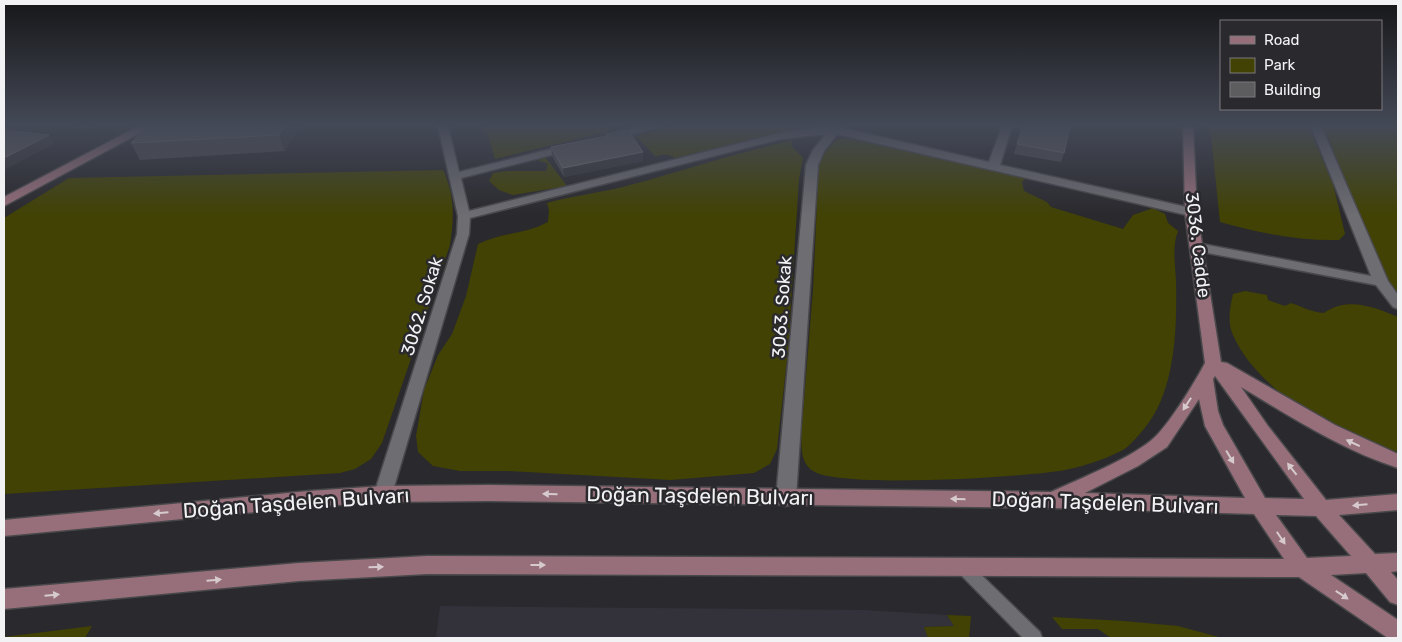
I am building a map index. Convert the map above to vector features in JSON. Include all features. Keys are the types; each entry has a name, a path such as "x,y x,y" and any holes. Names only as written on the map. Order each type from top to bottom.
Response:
{"main road":[{"path":"4,202 91,156"},
{"name":"3036. Cadde","path":"1189,156 1191,212 1213,363 1205,379 1209,411 1224,446 1260,507 1302,568"},
{"path":"1213,363 1313,423 1359,446 1398,461"},
{"path":"1052,500 1132,461 1162,442 1213,363"},
{"path":"1213,363 1242,399 1262,431 1322,508 1398,595"},
{"name":"Doğan Taşdelen Bulvarı","path":"4,528 299,500 383,494 489,493 1052,500 1322,508 1398,502"},
{"path":"4,599 299,572 391,566 488,564 1302,568 1398,562"},
{"path":"1302,568 1398,632"}],"street":[{"name":"3062. Sokak","path":"383,494 461,243 464,216 451,156"},
{"path":"456,176 536,156"},
{"path":"464,216 702,156"},
{"name":"3063. Sokak","path":"786,498 812,165 816,156"},
{"path":"955,156 1191,212"},
{"path":"994,165 997,156"},
{"path":"1328,156 1381,282 1398,304"},
{"path":"1197,248 1381,282"}],"lane":[{"path":"962,566 1034,638"}],"shaded area":[{"path":"440,606 865,610 947,615 954,626 924,627 928,638 436,638"}],"green space":[{"path":"494,156 507,156 495,159"},
{"path":"732,156 801,156 803,158 799,179 788,350 777,449 770,464 754,473 671,480 507,471 460,471 433,466 418,452 416,436 424,390 438,355 452,334 466,296 478,244 486,240 531,229 548,222 549,210 547,203 620,188"},
{"path":"822,156 931,156 1028,176 1022,182 1024,191 1047,202 1051,207 1123,229 1133,215 1153,208 1165,214 1168,223 1178,231 1174,249 1176,280 1175,338 1163,396 1155,414 1144,429 1126,448 1113,455 1080,467 1044,473 935,480 895,480 830,476 809,468 804,460 801,437 813,290 819,160"},
{"path":"1213,156 1321,156 1333,184 1345,234 1339,240 1294,238 1249,230 1220,222"},
{"path":"1335,156 1398,156 1398,299 1386,284"},
{"path":"545,157 567,186 513,195 499,190 489,181 493,173 546,171 548,164 538,160"},
{"path":"443,170 452,198 450,245 382,443 371,459 355,469 340,473 4,494 4,218 69,178"},
{"path":"1245,291 1267,295 1268,300 1285,306 1291,303 1324,313 1342,305 1351,304 1371,307 1398,317 1398,452 1354,437 1319,420 1284,396 1254,368 1242,352 1230,325 1230,309 1233,294"},
{"path":"947,615 971,616 969,638 928,638 924,627 954,626"},
{"path":"1052,617 1178,626 1222,638 1111,638 1098,629 1062,629"},
{"path":"92,626 85,638 4,638 4,637"}],"building":[{"path":"556,156 623,156 563,168"}]}
